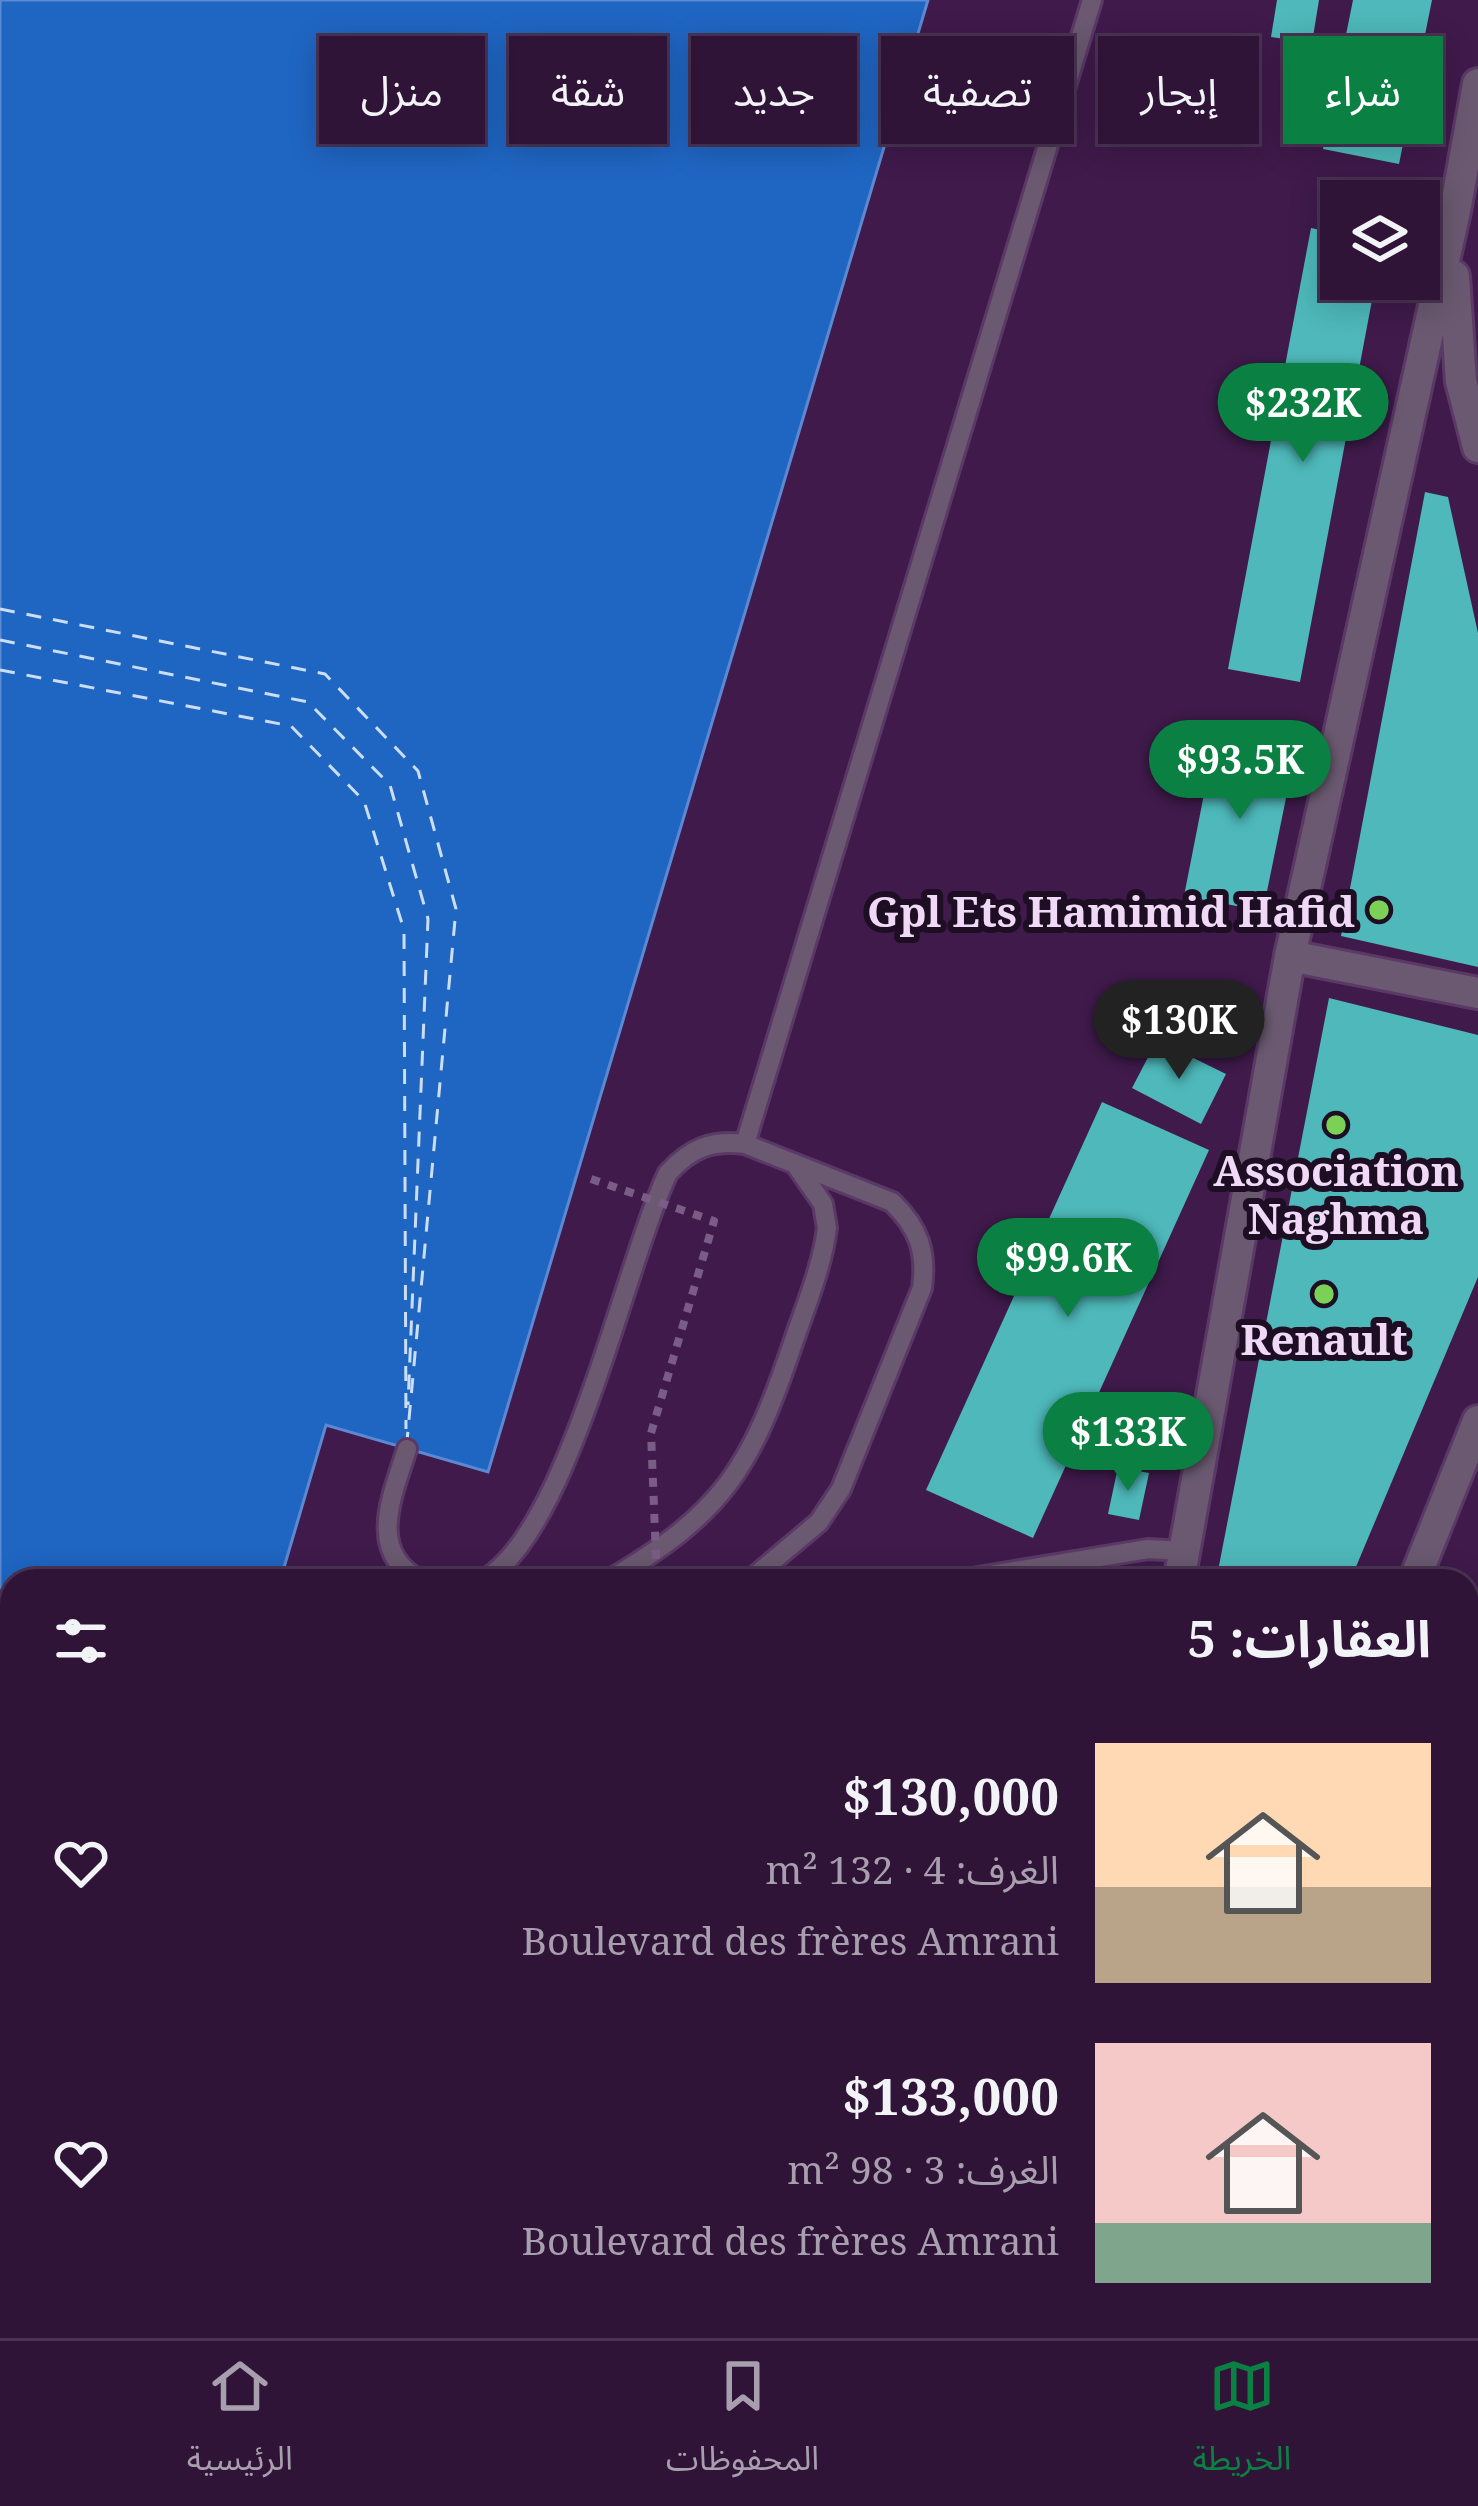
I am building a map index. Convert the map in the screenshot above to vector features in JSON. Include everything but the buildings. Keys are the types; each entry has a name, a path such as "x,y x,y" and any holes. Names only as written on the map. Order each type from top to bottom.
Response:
{"street":[{"path":"1182,1566 1290,956 1455,212 1478,84"},
{"path":"1455,212 1454,317 1460,381 1478,447"},
{"path":"1290,956 1478,993"},
{"path":"1419,1569 1478,1421"}],"lane":[{"path":"745,1144 1092,0"},
{"path":"496,1569 509,1558 562,1469 668,1173 701,1146 745,1144 892,1202 910,1219 925,1264 922,1288 841,1489 819,1522 763,1569"},
{"path":"627,1569 681,1537 716,1504 748,1458 772,1405 827,1228 812,1182 772,1154"},
{"path":"406,1448 385,1521 397,1561 407,1569"},
{"path":"1028,1569 1148,1550 1182,1566"}],"path":[{"path":"591,1179 714,1221 651,1433 657,1569"}],"water":[{"path":"0,0 928,0 917,36 881,36 881,144 885,144 488,1472 326,1425 284,1569 0,1569"}],"ferry route":[{"path":"0,609 325,674 418,771 456,909 407,1441"},
{"path":"0,640 308,702 390,785 428,919 408,1405"},
{"path":"0,670 291,726 364,801 404,930 406,1429"}],"place":[{"name":"Gpl Ets Hamimid Hafid","path":"1379,910"},
{"name":"Association Naghma","path":"1336,1125"},
{"name":"Renault","path":"1324,1294"}]}
